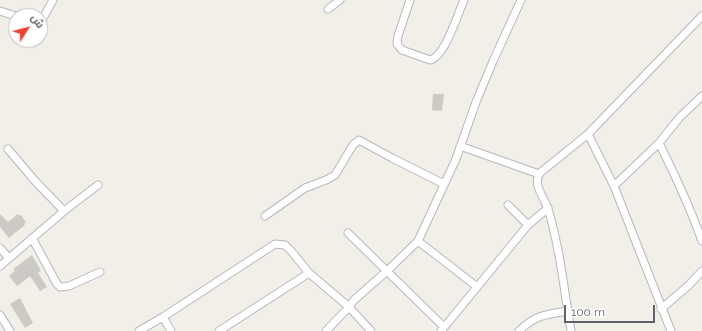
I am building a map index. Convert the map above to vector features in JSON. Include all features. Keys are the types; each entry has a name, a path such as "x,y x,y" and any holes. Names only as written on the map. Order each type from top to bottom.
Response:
{"street":[{"path":"48,9 53,0"},
{"path":"328,9 340,0"},
{"path":"410,0 397,44 402,50 430,60 434,59 439,54 445,44 464,0"},
{"path":"326,331 354,300 418,241 460,146 491,66 521,0"},
{"path":"571,331 558,249 548,208 538,185 537,180 539,174 588,134 702,16"},
{"path":"614,186 659,143 679,118 702,96"},
{"path":"588,134 614,186 661,309 671,331"},
{"path":"265,216 305,188 335,175 353,144 359,140 444,184"},
{"path":"659,143 675,175 702,241"},
{"path":"460,146 539,174"},
{"path":"8,149 35,181 64,211"},
{"path":"0,266 64,211 98,185"},
{"path":"508,205 528,225"},
{"path":"348,233 387,271 442,329 476,286 528,225 548,208"},
{"path":"32,238 60,287 69,286 100,272"},
{"path":"418,241 476,286"},
{"path":"139,331 275,244 285,245 309,273 349,307 370,331"},
{"path":"0,248 9,258"},
{"path":"661,309 689,285 702,270"},
{"path":"219,331 309,273"},
{"path":"519,331 528,323 543,315 568,311"},
{"path":"0,315 10,331"},
{"path":"163,317 171,331"}],"building":[{"path":"433,94 444,94 442,111 432,110"},
{"path":"0,214 8,222 18,214 20,216 21,215 26,222 24,224 25,225 9,238 0,227"},
{"path":"32,255 41,271 38,273 47,287 40,291 30,276 17,286 9,276 15,271 13,269"},
{"path":"20,298 33,323 25,328 10,304"}]}
